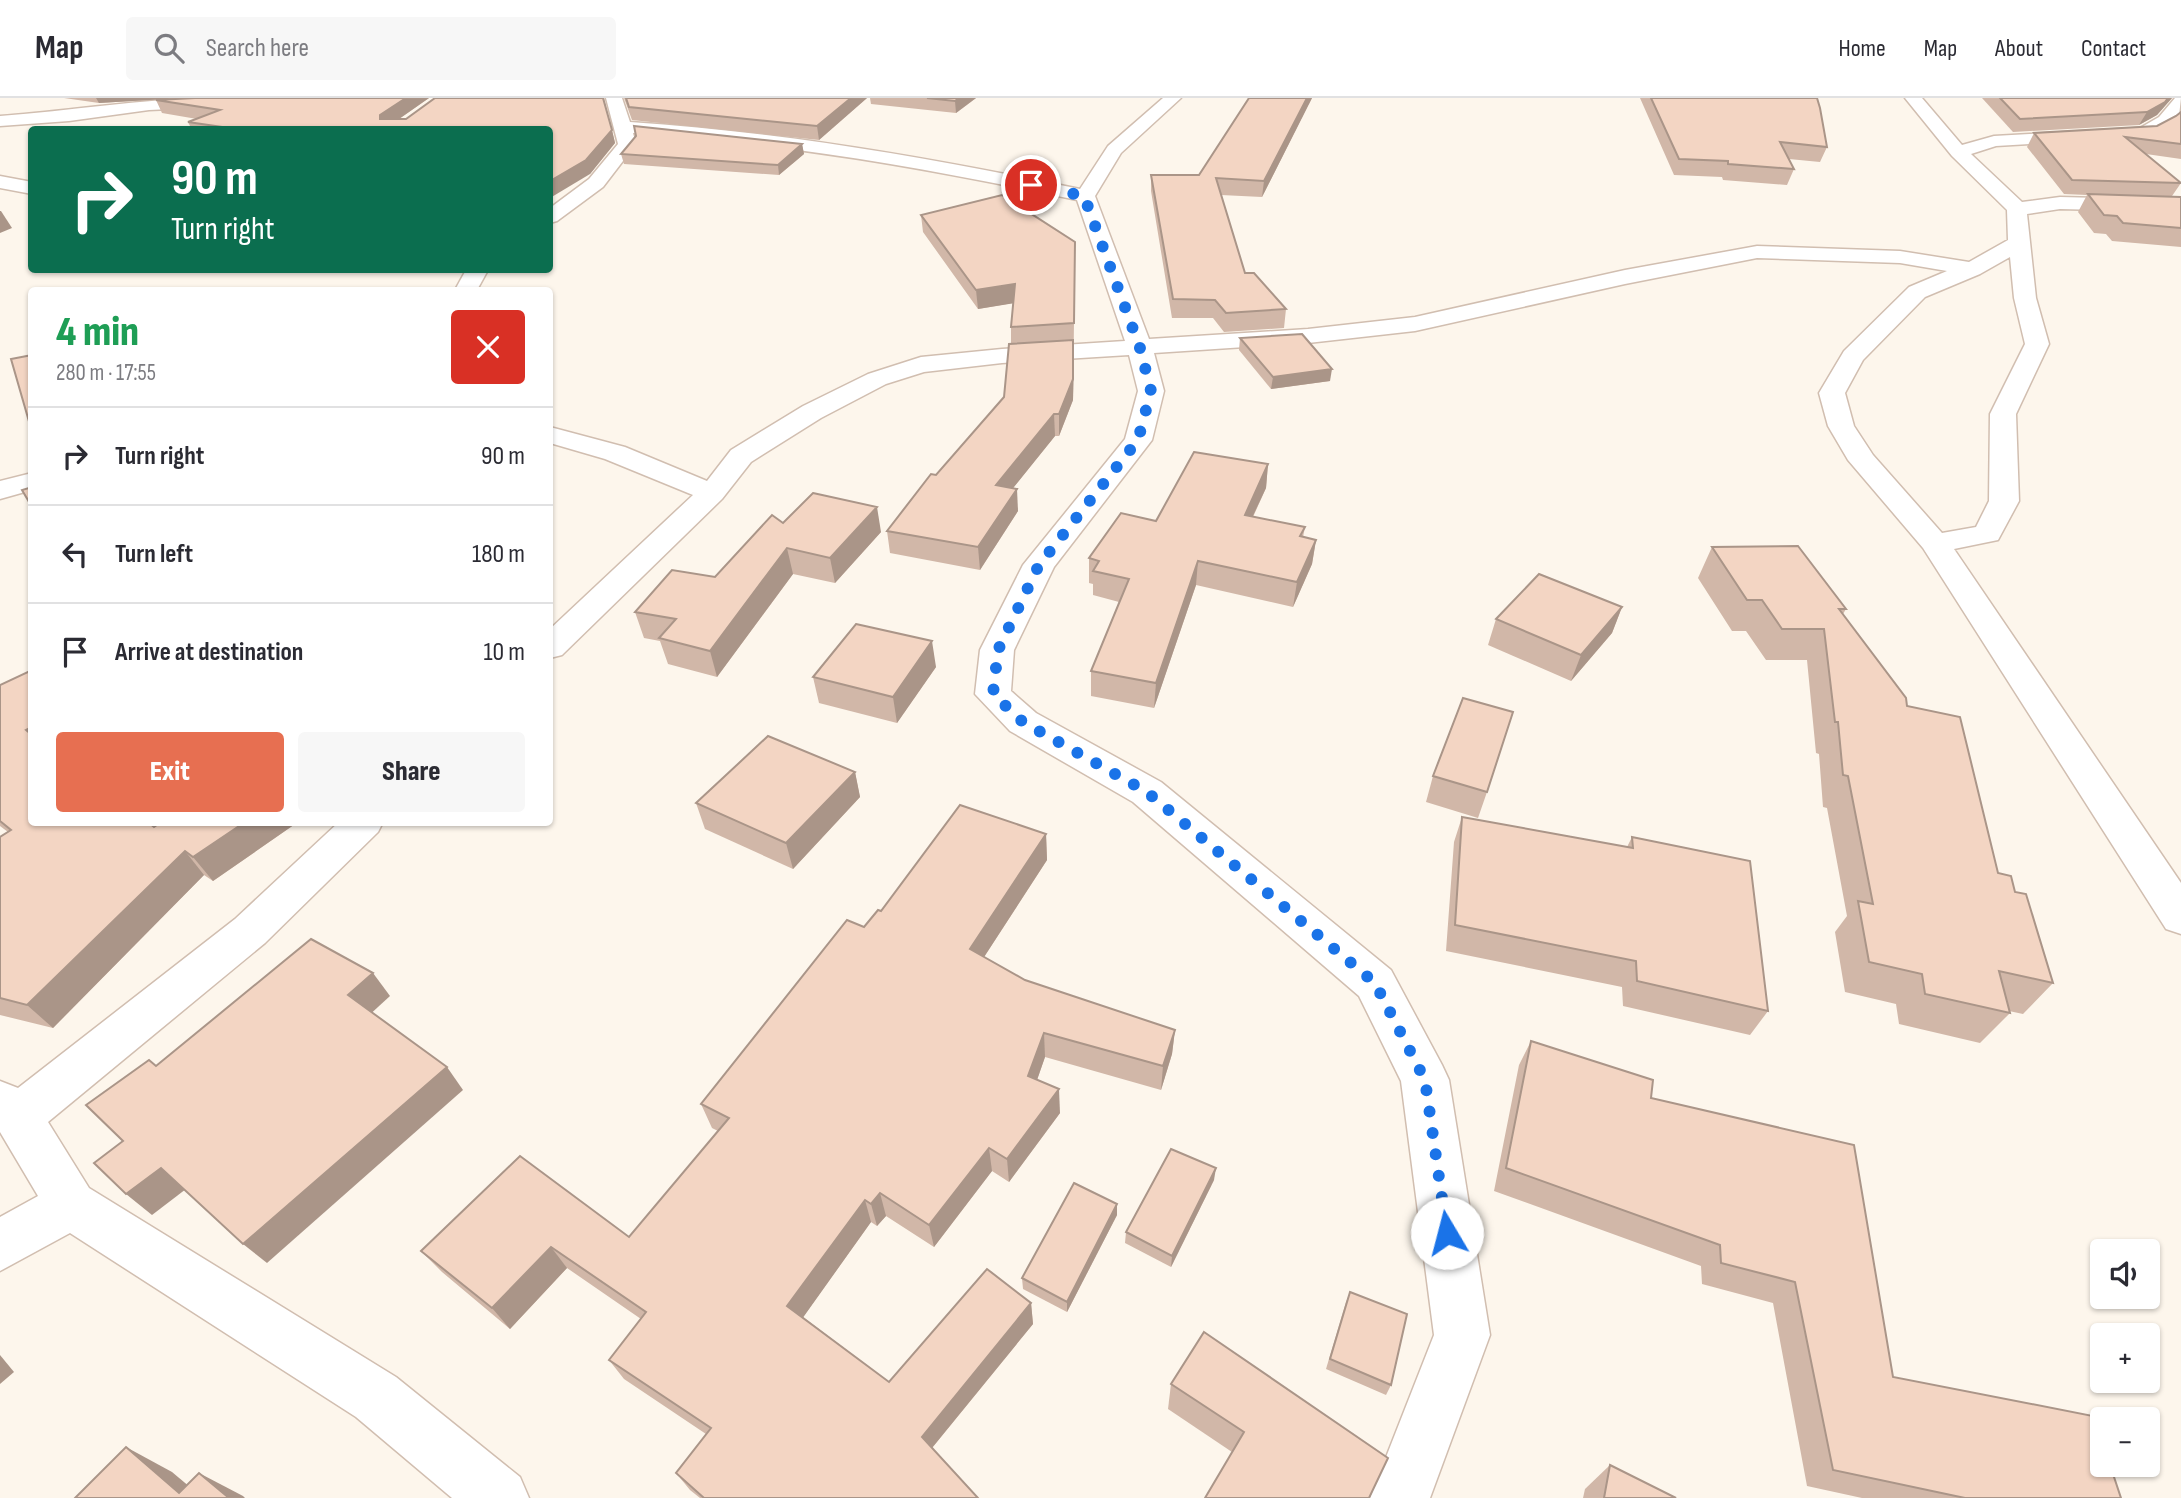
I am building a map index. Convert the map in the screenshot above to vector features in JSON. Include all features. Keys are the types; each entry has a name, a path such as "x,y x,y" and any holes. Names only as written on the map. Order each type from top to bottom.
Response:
{"street":[{"path":"553,215 596,183 627,144 614,98"},
{"path":"1913,98 1958,152 2017,209 2025,298 2037,345 2003,414 2004,501 1987,534 1935,543"},
{"path":"1084,196 1114,150 1165,100"},
{"path":"1958,152 1994,141 2142,134 2159,128 2174,114 2181,101"},
{"path":"0,121 149,105 219,102"},
{"path":"624,127 706,131 978,174 1084,196"},
{"path":"0,182 28,187"},
{"path":"1084,196 1140,348 1151,391 1138,440 1039,565 998,650 993,694 1023,722 1147,792 1375,983 1425,1080 1462,1335 1400,1498"},
{"path":"2017,209 2060,203 2181,206"},
{"path":"2020,243 1972,270 1917,292 1853,356 1832,393 1841,426 1862,460 1935,543 2181,917"},
{"path":"553,644 712,493 741,456 812,412 877,379 921,365 1002,356 1308,336 1415,324 1625,277 1757,252 1900,257 1972,270"},
{"path":"553,436 615,453 712,493"},
{"path":"0,490 28,482"},
{"path":"360,826 250,931 9,1110 71,1205 376,1397 499,1498"},
{"path":"0,1245 71,1205"}],"building":[{"path":"406,98 380,115 380,119 406,119 435,98 603,98 612,130 586,160 553,179 553,126 215,126 188,122 220,110 156,100"},
{"path":"626,98 851,98 817,126 629,107"},
{"path":"927,98 959,98 955,101"},
{"path":"1249,98 1307,98 1264,181 1216,178 1245,273 1254,273 1286,309 1226,313 1215,300 1173,299 1151,175 1199,175"},
{"path":"1651,98 1817,98 1827,147 1780,142 1794,169 1728,164 1728,161 1679,159"},
{"path":"2000,98 2168,98 2147,112 2020,119"},
{"path":"2181,112 2181,144 2125,137 2181,183 2072,180 2034,133 2157,126"},
{"path":"634,126 802,144 778,165 621,154 636,136"},
{"path":"2088,194 2181,197 2181,228 2123,223 2117,216 2104,215"},
{"path":"1002,195 1075,242 1074,323 1011,327 1015,284 976,290 921,215"},
{"path":"1302,334 1332,369 1273,377 1240,338"},
{"path":"1073,340 1073,379 1059,414 1054,414 996,485 1017,489 978,547 887,531 931,474 936,475 1004,397 1009,344"},
{"path":"28,356 28,418 11,359"},
{"path":"1194,452 1268,464 1245,515 1305,527 1300,536 1316,540 1297,582 1198,561 1156,683 1091,671 1129,579 1093,571 1099,561 1089,558 1121,513 1156,521"},
{"path":"28,488 28,500 22,490"},
{"path":"813,493 877,507 830,558 787,548 710,651 659,638 676,619 635,612 672,570 715,577 772,515 783,523"},
{"path":"1798,546 1846,609 1839,609 1906,698 1907,706 1960,717 1998,873 2011,876 2015,892 2026,894 2053,983 1999,971 2010,1013 1925,994 1922,974 1869,962 1858,901 1873,904 1848,776 1843,775 1824,629 1782,629 1762,600 1747,600 1712,547"},
{"path":"1539,574 1622,607 1581,655 1496,619"},
{"path":"856,624 932,641 893,697 813,677"},
{"path":"28,672 28,826 239,826 193,857 185,851 27,1005 0,998 0,837 11,830 0,821 0,685"},
{"path":"1463,698 1513,712 1487,792 1433,776"},
{"path":"768,736 855,772 786,843 696,803"},
{"path":"960,805 1046,834 970,949 1025,980 1175,1030 1163,1066 1044,1033 1028,1076 1059,1089 1007,1159 989,1148 929,1225 880,1193 871,1204 865,1200 787,1306 889,1382 987,1269 1031,1303 922,1437 978,1498 704,1498 676,1473 711,1428 609,1360 646,1312 551,1247 492,1308 421,1251 520,1156 629,1237 729,1118 701,1104 847,920 864,927 878,910 881,911"},
{"path":"1462,817 1633,848 1632,837 1750,861 1768,1011 1637,981 1636,961 1455,925"},
{"path":"311,939 373,973 348,995 447,1067 243,1244 161,1168 126,1194 94,1163 123,1141 86,1105 149,1060 156,1066"},
{"path":"1531,1041 1653,1080 1651,1098 1854,1145 1893,1377 2090,1415 2090,1477 2114,1477 2121,1498 1965,1498 1833,1470 1795,1282 1721,1263 1720,1245 1506,1168"},
{"path":"1171,1149 1216,1168 1172,1256 1126,1232"},
{"path":"1074,1183 1117,1204 1067,1302 1022,1278"},
{"path":"1350,1292 1407,1314 1391,1385 1330,1359"},
{"path":"1204,1332 1388,1458 1369,1498 1205,1498 1244,1432 1171,1384"},
{"path":"126,1447 179,1493 199,1473 229,1498 75,1498"},
{"path":"1610,1465 1676,1498 1604,1498"}],"route":[{"path":"1031,185 1084,196 1140,348 1151,391 1138,440 1039,565 998,650 993,694 1023,722 1147,792 1375,983 1425,1080 1447,1233"}]}
